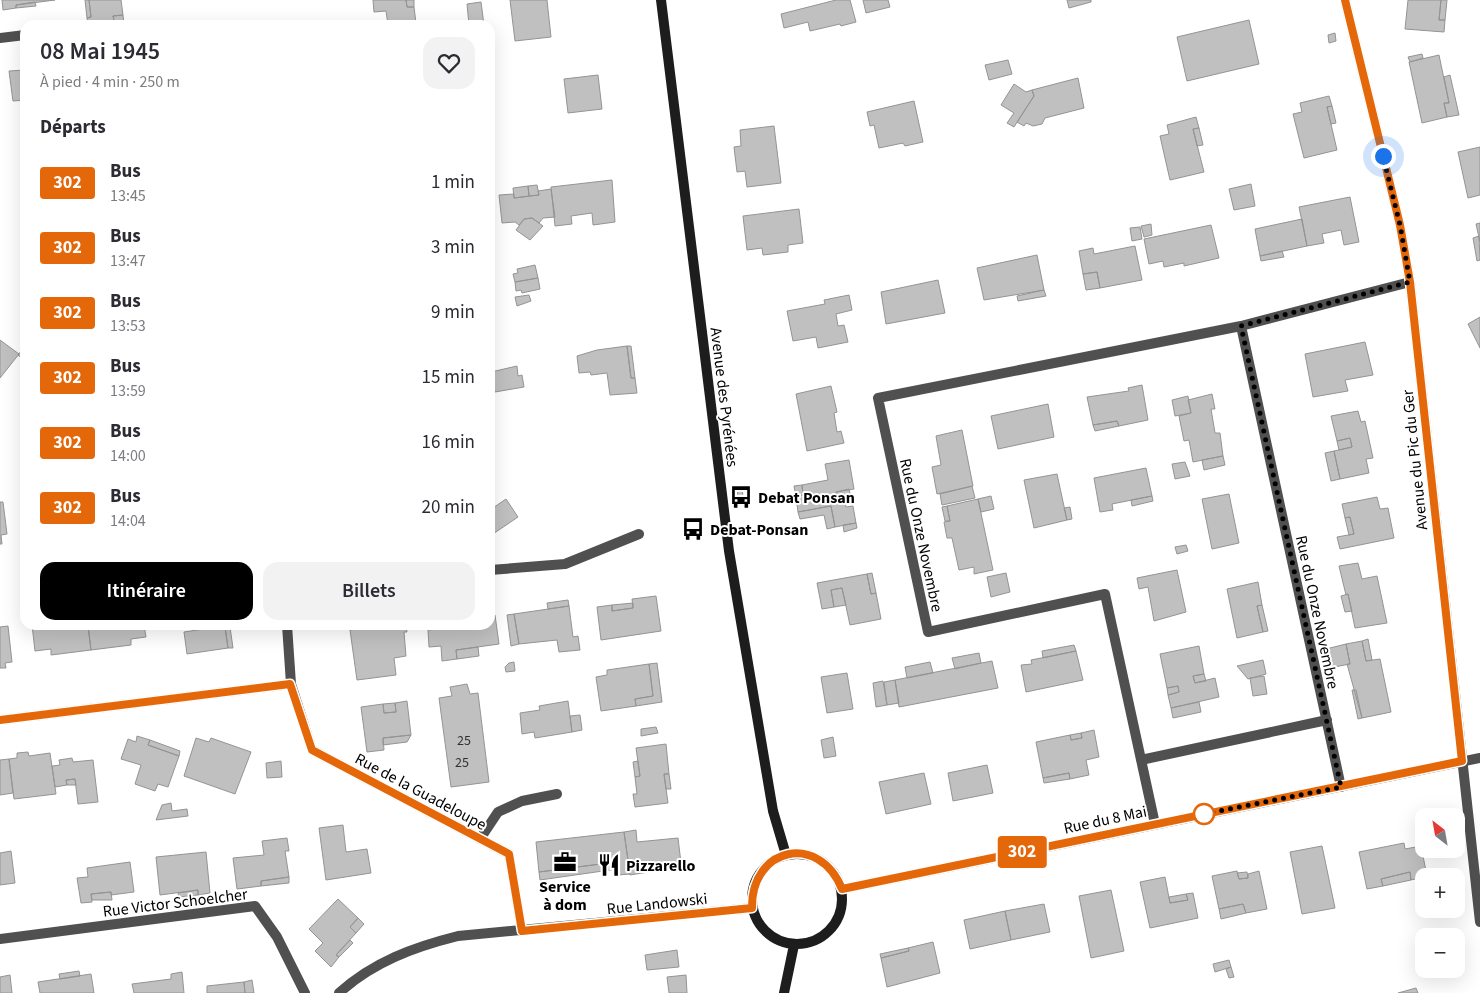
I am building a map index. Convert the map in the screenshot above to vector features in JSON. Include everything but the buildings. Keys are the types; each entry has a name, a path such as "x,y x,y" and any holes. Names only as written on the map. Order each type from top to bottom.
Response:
{"main road":[{"name":"Avenue des Pyrénées","path":"661,0 729,551 773,811 786,855"},
{"path":"800,854 814,857 827,864 836,875 842,889 843,903 839,917 832,929 821,938 808,944 794,945 779,942 767,934 758,922 752,908 752,891 758,875 770,862 786,855 800,854"},
{"path":"784,993 794,945"}],"street":[{"name":"Avenue du Pic du Ger","path":"1345,0 1400,225 1410,282 1480,922"},
{"path":"0,38 20,36"},
{"name":"Rue du Onze Novembre","path":"1155,824 1105,594 928,632 878,398 1241,326 1410,282"},
{"name":"Rue du Onze Novembre","path":"1241,326 1341,787"},
{"path":"495,570 565,564 639,534"},
{"name":"Rue de la Guadeloupe","path":"286,630 290,684 312,750 509,854 522,931"},
{"path":"0,720 290,684"},
{"path":"1141,760 1326,720"},
{"name":"Rue du 8 Mai","path":"842,889 1480,758"},
{"path":"480,839 498,812 522,801 557,794"},
{"name":"Rue Victor Schoelcher","path":"0,940 255,906 277,937 305,993"},
{"name":"Rue Landowski","path":"339,993 351,982 385,960 420,946 458,936 752,908"}],"bus line":[{"name":"302","path":"0,720 290,684 312,750 509,854 522,931 752,908 752,891 758,875 770,862 786,855 800,854 814,857 827,864 836,875 842,889 1462,761 1410,282 1400,225 1345,0"}],"place":[{"name":"Debat Ponsan","path":"741,497"},
{"name":"Debat-Ponsan","path":"693,529"},
{"name":"Service à dom","path":"565,862"},
{"name":"Pizzarello","path":"609,865"}],"route":[{"path":"1204,814 1341,787 1241,326 1410,282 1400,225 1383,156"}]}
